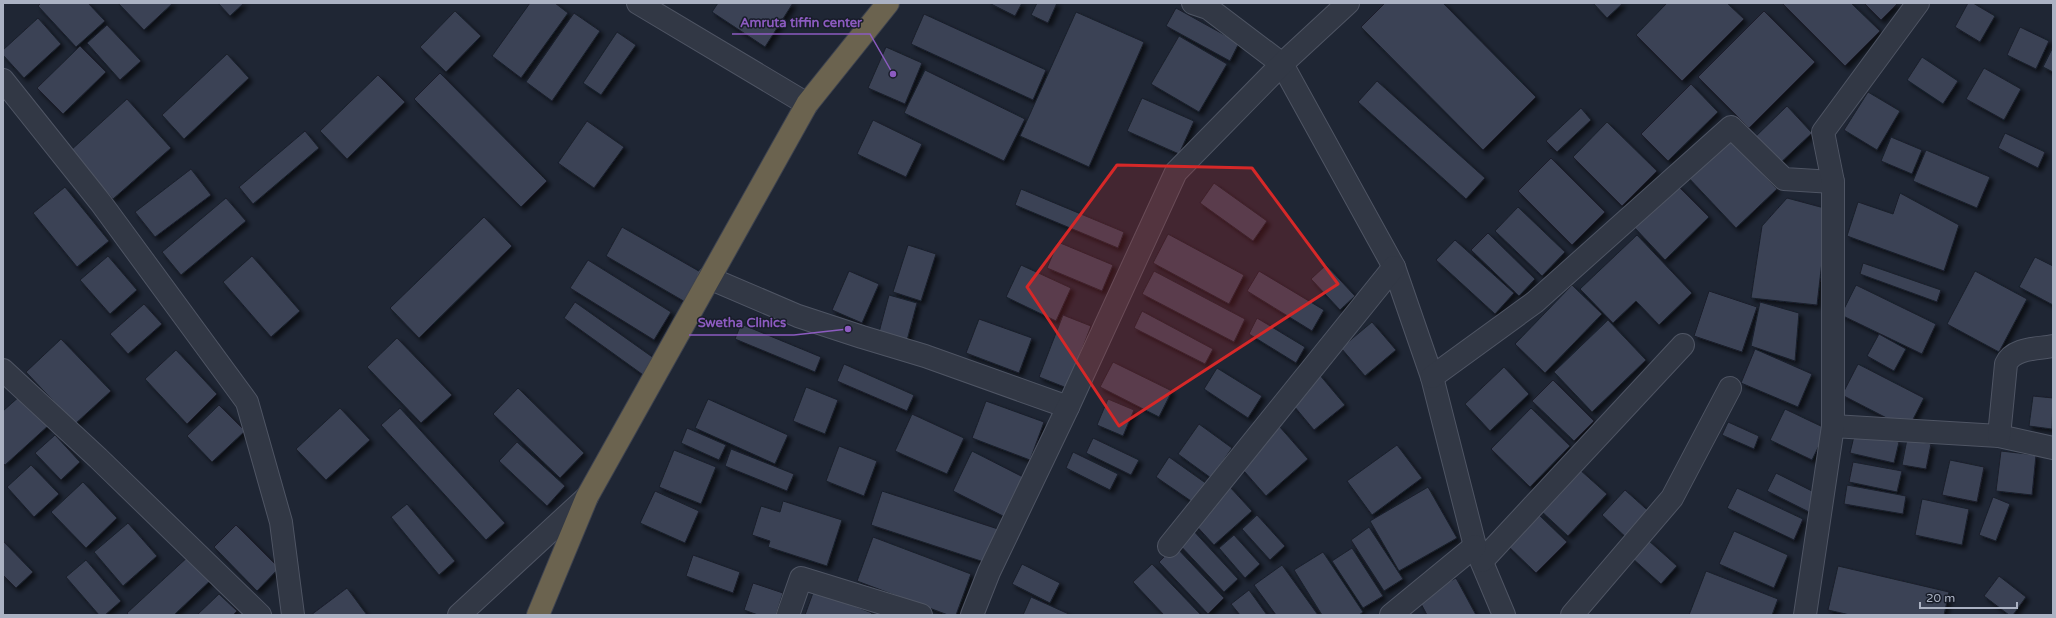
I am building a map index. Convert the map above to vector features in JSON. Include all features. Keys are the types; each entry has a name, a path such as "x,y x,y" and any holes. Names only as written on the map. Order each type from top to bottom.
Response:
{"highway":[{"path":"538,615 587,497 807,104 888,3"}],"street":[{"path":"638,3 807,104"},
{"path":"1192,3 1208,8 1282,64 1394,267 1432,376 1479,554 1504,615"},
{"path":"972,615 989,572 1068,406 1176,172 1282,64 1348,3"},
{"path":"1805,615 1833,426 1833,182 1823,132 1918,3"},
{"path":"3,80 101,203 247,402 281,522 293,615"},
{"path":"1432,376 1535,302 1731,127 1784,179 1833,182"},
{"path":"1169,546 1394,267"},
{"path":"709,278 798,316 925,356 1068,406"},
{"path":"1391,615 1479,554 1683,345"},
{"path":"1999,436 2006,364 2009,357 2020,351 2053,346"},
{"path":"3,370 98,458 260,615"},
{"path":"1572,615 1672,498 1730,388"},
{"path":"1833,426 1999,436 2053,448"},
{"path":"459,615 587,497"},
{"path":"788,615 801,578 921,615"}],"highlighted area":[{"path":"1117,165 1252,168 1338,284 1119,426 1027,287"}],"building":[{"path":"41,3 88,3 105,21 76,47 38,6"},
{"path":"118,3 173,3 144,30"},
{"path":"218,3 244,3 230,16"},
{"path":"530,3 555,3 568,13 521,78 492,56"},
{"path":"718,3 793,3 765,47 712,12"},
{"path":"989,3 1022,3 1015,16"},
{"path":"1037,3 1057,3 1048,23 1031,15"},
{"path":"1385,3 1443,3 1536,97 1483,150 1361,27"},
{"path":"1593,3 1623,3 1607,18"},
{"path":"1667,3 1727,3 1744,19 1682,81 1636,35"},
{"path":"1782,3 1851,3 1880,31 1845,66"},
{"path":"1864,3 1896,3 1897,4 1881,20"},
{"path":"1968,3 1973,3 1995,16 1980,42 1955,27"},
{"path":"1176,8 1239,43 1230,61 1166,26"},
{"path":"455,11 481,36 446,72 420,47"},
{"path":"1764,11 1815,62 1749,128 1698,77"},
{"path":"1076,12 1144,42 1089,167 1020,136"},
{"path":"574,13 600,31 552,101 526,82"},
{"path":"924,14 1046,70 1033,100 911,44"},
{"path":"38,18 61,44 24,78 3,55 3,50"},
{"path":"107,25 141,61 120,80 87,43"},
{"path":"2020,27 2049,41 2036,69 2007,55"},
{"path":"617,32 636,45 601,95 583,83"},
{"path":"1179,36 1227,64 1199,112 1151,84"},
{"path":"80,46 106,72 63,114 37,88"},
{"path":"886,47 922,63 905,104 868,88"},
{"path":"2053,47 2053,72 2043,67"},
{"path":"227,54 249,78 184,139 162,115"},
{"path":"1922,57 1958,81 1943,104 1907,80"},
{"path":"1984,68 2021,89 2004,120 1966,99"},
{"path":"925,70 1025,119 1004,161 904,113"},
{"path":"440,73 547,181 521,207 414,99"},
{"path":"378,75 405,102 347,159 320,131"},
{"path":"1377,81 1485,178 1466,199 1358,102"},
{"path":"1691,84 1718,112 1668,161 1641,134"},
{"path":"1868,92 1900,111 1877,150 1844,130"},
{"path":"1142,98 1194,121 1179,154 1127,131"},
{"path":"127,99 171,148 113,199 70,151"},
{"path":"1787,106 1812,133 1776,167 1751,141"},
{"path":"1581,108 1591,120 1557,152 1546,141"},
{"path":"873,120 922,144 906,177 857,154"},
{"path":"587,121 624,147 594,188 558,163"},
{"path":"1607,122 1657,171 1622,206 1573,157"},
{"path":"305,131 319,148 253,204 239,187"},
{"path":"2005,133 2045,152 2038,168 1998,148"},
{"path":"1726,135 1777,189 1736,228 1685,174"},
{"path":"1891,137 1922,150 1912,174 1881,161"},
{"path":"1926,150 1990,177 1977,208 1913,181"},
{"path":"1551,158 1605,212 1572,245 1518,191"},
{"path":"191,169 211,195 155,237 135,212"},
{"path":"1214,183 1267,221 1253,241 1200,203"},
{"path":"1677,185 1709,217 1665,260 1634,227"},
{"path":"65,187 109,241 77,267 33,213"},
{"path":"1021,189 1124,232 1118,248 1015,205"},
{"path":"1900,193 1959,225 1944,271 1847,236 1858,202 1893,214"},
{"path":"226,198 246,221 181,275 162,252"},
{"path":"1787,198 1828,209 1817,305 1751,298 1762,226"},
{"path":"1518,207 1565,252 1542,276 1495,231"},
{"path":"484,217 512,246 419,338 390,308"},
{"path":"622,227 704,274 687,303 606,256"},
{"path":"1488,233 1535,279 1519,296 1471,250"},
{"path":"1168,234 1244,275 1229,304 1153,263"},
{"path":"1637,235 1692,293 1659,325 1636,301 1613,323 1580,289"},
{"path":"1455,240 1514,293 1495,314 1436,260"},
{"path":"1058,242 1113,265 1102,291 1047,268"},
{"path":"908,245 936,254 921,301 893,292"},
{"path":"108,256 137,290 110,314 80,280"},
{"path":"252,256 300,311 271,337 223,282"},
{"path":"2035,257 2053,266 2053,305 2019,287"},
{"path":"588,260 671,312 654,340 570,288"},
{"path":"1863,263 1941,290 1937,302 1860,274"},
{"path":"1021,265 1071,288 1056,321 1006,297"},
{"path":"1326,265 1355,296 1340,310 1311,279"},
{"path":"849,271 879,284 862,323 832,310"},
{"path":"1154,271 1245,319 1234,342 1142,294"},
{"path":"1259,271 1324,310 1312,331 1247,291"},
{"path":"1975,271 2027,299 1999,352 1947,324"},
{"path":"1572,285 1602,314 1545,373 1515,344"},
{"path":"1856,285 1936,324 1922,354 1841,315"},
{"path":"1709,291 1757,307 1742,352 1694,336"},
{"path":"889,295 917,303 906,344 878,336"},
{"path":"575,302 658,361 646,377 564,318"},
{"path":"1760,302 1799,313 1795,361 1751,346"},
{"path":"144,304 162,324 128,354 110,334"},
{"path":"1142,311 1213,349 1205,364 1134,328"},
{"path":"1063,315 1091,326 1067,388 1039,377"},
{"path":"1257,318 1305,347 1296,363 1249,334"},
{"path":"979,319 1032,338 1019,373 966,353"},
{"path":"1608,320 1646,360 1592,412 1554,372"},
{"path":"1372,322 1396,350 1365,376 1341,348"},
{"path":"741,324 821,357 815,372 735,339"},
{"path":"1879,334 1906,349 1894,371 1867,356"},
{"path":"397,338 452,395 421,423 367,367"},
{"path":"61,339 111,391 75,424 26,372"},
{"path":"1755,349 1812,374 1798,407 1741,383"},
{"path":"176,350 217,394 187,424 145,379"},
{"path":"1113,362 1172,391 1159,417 1100,387"},
{"path":"844,364 914,395 907,411 837,381"},
{"path":"1858,364 1924,398 1908,429 1842,395"},
{"path":"1504,367 1529,394 1490,431 1465,404"},
{"path":"1217,368 1262,396 1248,418 1204,389"},
{"path":"1319,374 1345,405 1314,430 1289,400"},
{"path":"1553,380 1594,421 1574,441 1532,401"},
{"path":"806,387 838,400 825,434 793,421"},
{"path":"518,388 584,453 560,478 493,414"},
{"path":"21,395 49,425 5,465 3,463 3,411"},
{"path":"2033,396 2053,398 2052,429 2029,426"},
{"path":"708,399 788,435 775,464 695,428"},
{"path":"1108,399 1134,410 1123,436 1097,425"},
{"path":"986,401 1044,422 1030,460 972,438"},
{"path":"219,405 245,431 212,462 187,436"},
{"path":"340,408 370,440 326,480 296,449"},
{"path":"400,408 505,523 486,540 381,425"},
{"path":"1531,408 1570,446 1530,487 1491,449"},
{"path":"1785,409 1827,429 1812,460 1770,440"},
{"path":"912,414 964,438 947,474 895,451"},
{"path":"1728,422 1759,436 1754,449 1722,435"},
{"path":"1199,424 1232,448 1211,478 1178,454"},
{"path":"1279,426 1308,459 1266,496 1237,463"},
{"path":"687,428 726,445 719,460 681,443"},
{"path":"1855,432 1899,442 1894,463 1850,453"},
{"path":"55,435 80,462 61,480 35,453"},
{"path":"1093,438 1139,460 1131,475 1086,453"},
{"path":"1907,439 1931,444 1926,469 1902,465"},
{"path":"517,442 565,486 547,506 499,461"},
{"path":"1397,445 1422,478 1372,515 1347,481"},
{"path":"839,446 877,461 864,496 826,481"},
{"path":"731,449 794,474 787,491 725,466"},
{"path":"674,450 716,467 701,504 659,487"},
{"path":"972,451 1025,478 1005,517 953,491"},
{"path":"2001,451 2036,455 2032,495 1996,491"},
{"path":"1073,452 1118,474 1110,490 1066,468"},
{"path":"1169,457 1207,484 1194,503 1156,477"},
{"path":"1950,460 1984,467 1977,502 1942,495"},
{"path":"1853,462 1902,471 1897,492 1849,482"},
{"path":"31,465 59,494 34,517 7,487"},
{"path":"1579,469 1607,494 1568,536 1540,510"},
{"path":"1776,473 1822,496 1813,514 1767,491"},
{"path":"83,482 117,518 86,548 51,512"},
{"path":"1847,485 1906,496 1903,514 1844,504"},
{"path":"1229,486 1252,511 1214,545 1191,520"},
{"path":"1428,487 1457,538 1399,571 1370,521"},
{"path":"1737,488 1803,519 1794,540 1727,508"},
{"path":"1625,490 1654,516 1630,541 1602,515"},
{"path":"655,491 699,511 685,543 640,523"},
{"path":"882,491 998,529 987,563 871,525"},
{"path":"1993,497 2010,504 1996,541 1979,535"},
{"path":"1922,499 1969,509 1962,545 1915,535"},
{"path":"783,501 842,520 827,566 768,547 770,541 752,535 761,506 780,512"},
{"path":"407,504 455,561 439,575 391,517"},
{"path":"1538,514 1567,542 1536,573 1507,545"},
{"path":"1257,515 1285,546 1270,560 1242,529"},
{"path":"128,523 157,556 123,586 94,552"},
{"path":"236,525 279,568 257,591 214,547"},
{"path":"1190,527 1238,579 1224,592 1176,541"},
{"path":"1369,527 1403,579 1384,591 1351,540"},
{"path":"1734,531 1788,555 1774,588 1719,564"},
{"path":"1234,535 1260,564 1245,578 1219,548"},
{"path":"873,537 971,574 956,615 948,615 857,581"},
{"path":"1648,540 1677,566 1661,584 1632,558"},
{"path":"3,541 33,572 16,588 3,575"},
{"path":"1175,546 1224,598 1208,614 1159,562"},
{"path":"1352,548 1383,596 1363,608 1332,561"},
{"path":"1323,552 1363,612 1359,615 1322,615 1294,570"},
{"path":"191,554 213,578 174,615 129,615 127,613"},
{"path":"693,555 740,572 733,593 686,576"},
{"path":"86,560 121,601 105,615 99,615 66,577"},
{"path":"1022,564 1060,583 1050,603 1012,584"},
{"path":"1152,564 1201,615 1164,615 1133,582"},
{"path":"1282,565 1318,615 1276,615 1254,585"},
{"path":"1838,566 1949,592 1944,615 1850,615 1828,610"},
{"path":"1706,571 1778,599 1772,615 1689,615"},
{"path":"1999,576 2026,597 2013,615 2009,615 1984,596"},
{"path":"1456,578 1476,615 1427,615 1418,598"},
{"path":"753,583 783,593 776,615 758,615 744,610"},
{"path":"347,588 367,615 311,615"},
{"path":"814,590 872,613 871,615 805,615"},
{"path":"1249,590 1267,615 1240,615 1231,604"},
{"path":"219,594 237,611 233,615 197,615"},
{"path":"1031,597 1071,615 1023,615"}],"place":[{"name":"Amruta tiffin center","path":"893,74"},
{"name":"Swetha Clinics","path":"848,329"}]}
